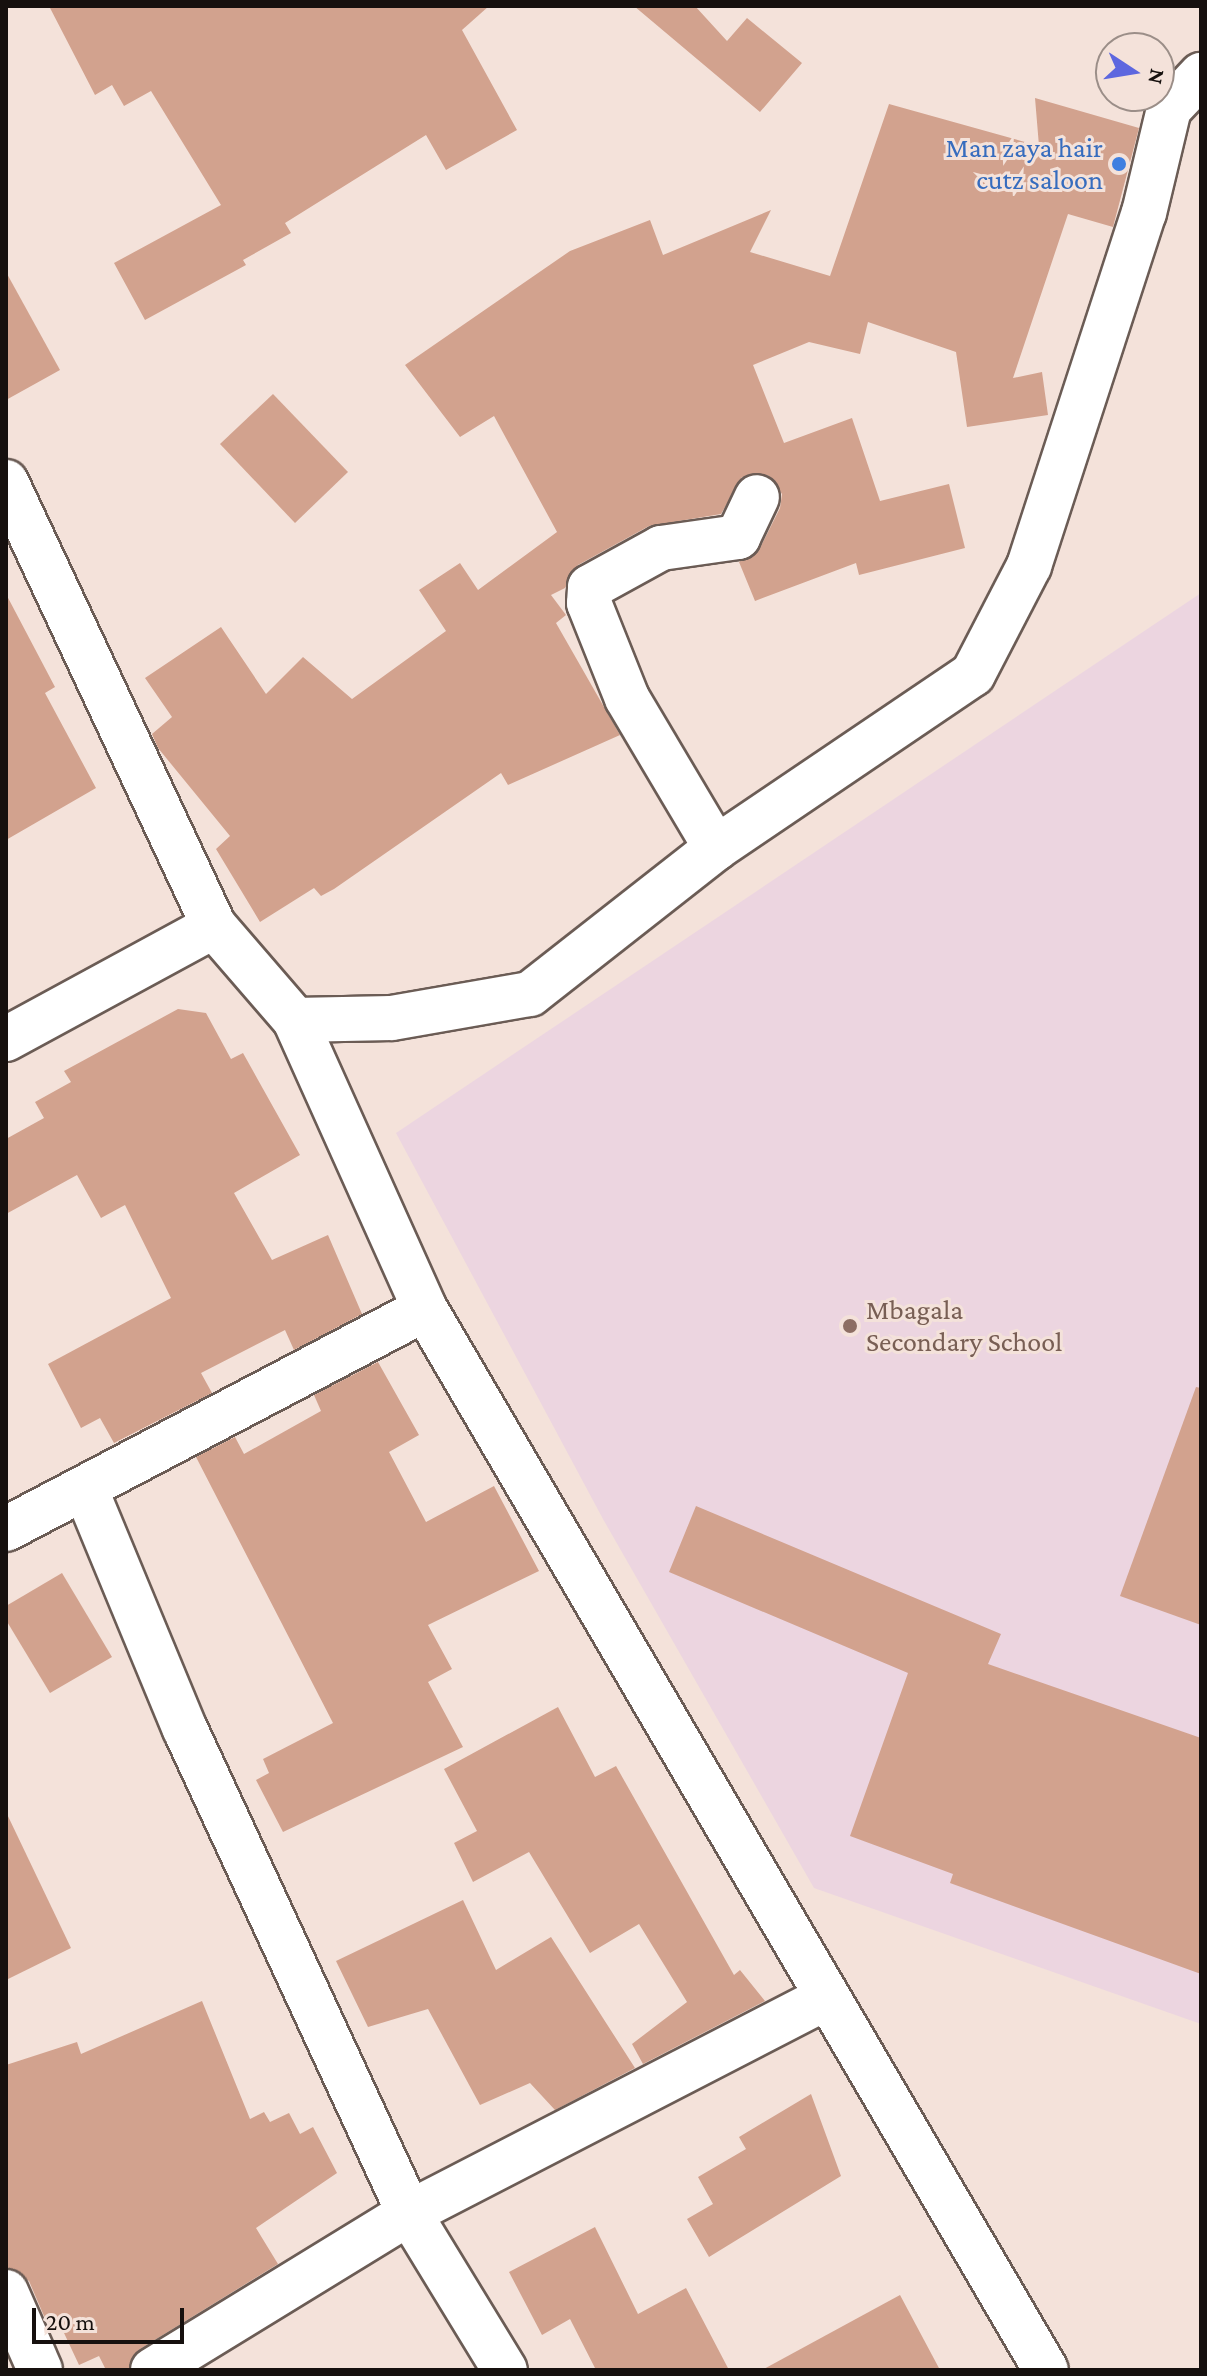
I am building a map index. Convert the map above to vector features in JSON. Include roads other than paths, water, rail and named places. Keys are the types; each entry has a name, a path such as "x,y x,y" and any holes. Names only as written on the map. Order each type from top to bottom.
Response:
{"street":[{"path":"295,1020 423,1015 530,994 716,848 973,674 1029,566 1144,213 1169,109 1201,75"},
{"path":"6,482 214,926 295,1020 425,1309 824,1999 1046,2370"},
{"path":"716,848 627,698 589,603 590,587 661,548 738,537 757,497"},
{"path":"6,1039 214,926"},
{"path":"6,1529 425,1309"},
{"path":"85,1488 185,1729 409,2213 505,2370"},
{"path":"153,2370 409,2213 824,1999"},
{"path":"6,2292 40,2370"}],"place":[{"name":"Man zaya hair cutz saloon","path":"1119,164"},
{"name":"Mbagala Secondary School","path":"850,1326"}]}
